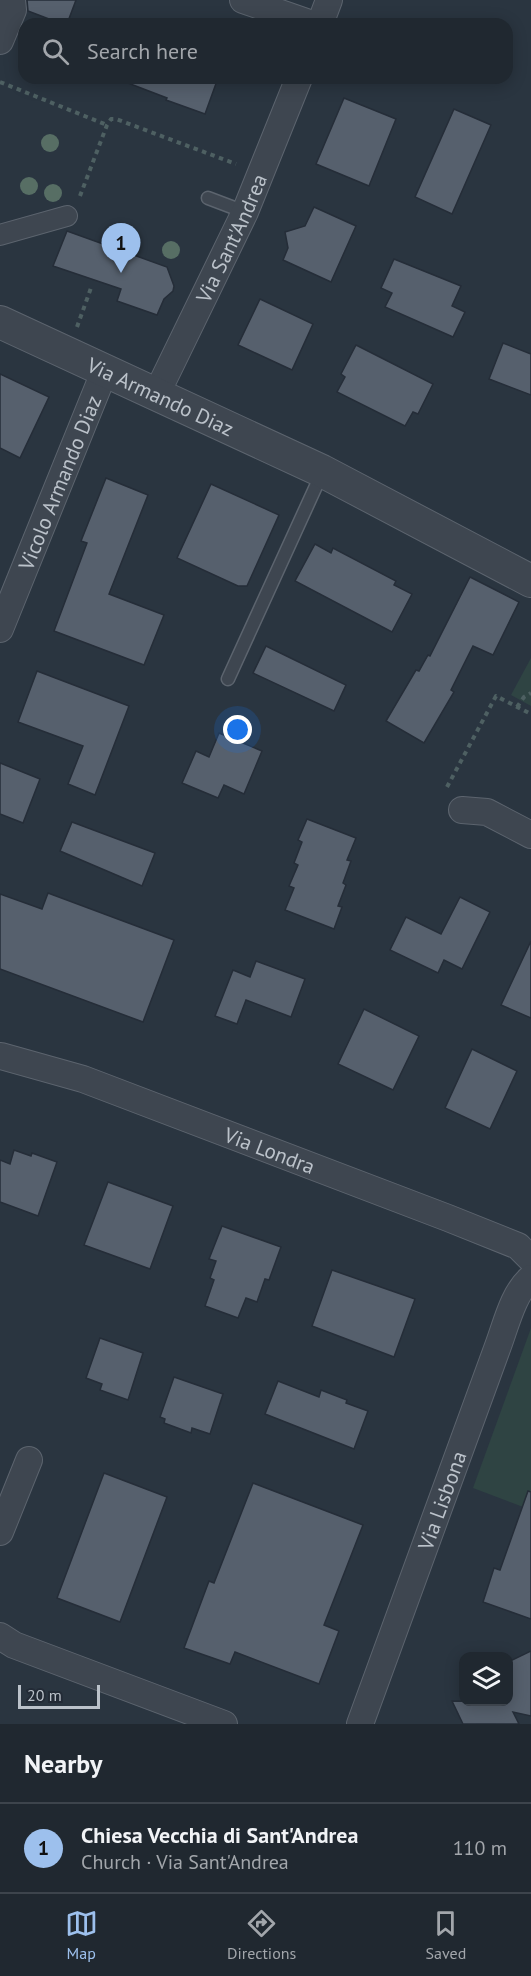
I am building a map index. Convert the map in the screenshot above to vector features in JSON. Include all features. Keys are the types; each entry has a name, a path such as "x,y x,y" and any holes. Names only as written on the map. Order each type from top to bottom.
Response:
{"street":[{"path":"0,41 13,10 12,0"},
{"path":"243,0 295,18"},
{"path":"322,18 329,0"},
{"name":"Via Sant'Andrea","path":"156,395 245,212 297,84"},
{"path":"0,235 67,216"},
{"name":"Via Armando Diaz","path":"0,322 322,471 531,581"},
{"name":"Vicolo Armando Diaz","path":"0,628 105,370"},
{"path":"452,803 486,812 531,835"},
{"name":"Via Londra","path":"1,1056 84,1079 448,1218 518,1246 531,1259"},
{"name":"Via Lisbona","path":"360,1724 501,1337 515,1301 526,1282 531,1278"},
{"path":"0,1532 29,1460"},
{"path":"0,1636 14,1645 224,1724"}],"lane":[{"path":"208,198 245,212"},
{"path":"228,679 322,471"}],"path":[{"path":"0,82 106,125"},
{"path":"67,216 74,211 106,125 111,119 261,173"},
{"path":"66,351 92,285"},
{"path":"517,707 524,697 531,693"},
{"path":"452,803 496,696 531,714"}],"green space":[{"path":"531,658 531,706 511,695"},
{"path":"531,1328 531,1510 473,1488"}],"building":[{"path":"27,0 76,0 69,18 46,18 28,11"},
{"path":"130,84 216,84 205,114 166,100 167,98"},
{"path":"344,98 396,119 369,186 316,164"},
{"path":"454,109 491,125 452,214 415,197"},
{"path":"314,207 356,226 331,282 283,260 288,248 285,232 305,226"},
{"path":"67,231 167,267 174,286 173,291 164,299 157,315 117,301 121,289 53,266"},
{"path":"394,259 461,286 452,306 465,312 453,337 385,307 392,293 381,288"},
{"path":"260,299 313,324 292,370 238,345"},
{"path":"503,343 531,354 531,395 489,379"},
{"path":"356,345 433,384 418,414 413,412 405,426 337,392 345,377 341,374"},
{"path":"0,374 49,397 20,458 0,448"},
{"path":"106,478 148,495 109,594 164,615 144,665 54,631 87,543 81,541"},
{"path":"211,484 279,515 247,586 238,586 177,558"},
{"path":"315,544 331,553 333,548 396,581 394,585 412,594 392,632 295,581"},
{"path":"470,577 519,602 493,655 473,646 451,690 454,692 424,743 386,721 416,670 419,671 428,655 430,656"},
{"path":"266,646 346,685 334,711 253,673"},
{"path":"37,671 129,706 95,795 68,784 83,746 18,722"},
{"path":"219,733 262,751 244,794 224,785 218,798 182,783 196,751 209,757"},
{"path":"0,763 40,779 23,823 0,814"},
{"path":"307,819 356,838 347,860 351,861 343,883 346,885 338,906 342,907 334,929 285,910 294,888 289,886 298,865 294,863 302,842 298,840"},
{"path":"72,822 155,853 142,886 60,851"},
{"path":"48,893 174,940 143,1022 0,969 0,894 42,909"},
{"path":"460,897 490,912 462,969 444,960 438,973 390,950 406,917 441,934"},
{"path":"531,941 531,1018 501,1005"},
{"path":"256,961 305,979 291,1017 246,1000 237,1024 215,1016 233,970 250,977"},
{"path":"364,1009 419,1036 393,1090 338,1064"},
{"path":"472,1049 517,1071 490,1129 445,1108"},
{"path":"14,1150 31,1156 32,1153 57,1162 38,1216 0,1202 0,1160 10,1164"},
{"path":"108,1182 173,1206 150,1269 84,1245"},
{"path":"222,1226 281,1247 269,1280 265,1279 257,1302 246,1298 238,1318 205,1306 214,1280 210,1278 216,1261 209,1259"},
{"path":"332,1270 415,1299 394,1357 312,1326"},
{"path":"100,1338 143,1353 128,1400 100,1390 102,1384 86,1378"},
{"path":"174,1377 223,1394 210,1434 192,1428 191,1433 164,1423 165,1419 160,1417"},
{"path":"278,1381 319,1397 321,1390 368,1411 354,1449 265,1414"},
{"path":"104,1473 167,1497 120,1622 57,1598"},
{"path":"253,1483 363,1525 324,1625 339,1631 319,1684 235,1652 230,1664 184,1648 209,1581 214,1583"},
{"path":"528,1491 531,1492 531,1619 483,1602 494,1568 500,1570"},
{"path":"531,1651 531,1716 513,1712 519,1724 463,1724 452,1701 459,1701 459,1706 513,1706 513,1660"}],"place":[{"name":"Chiesa Vecchia di Sant'Andrea","path":"121,273"}]}
